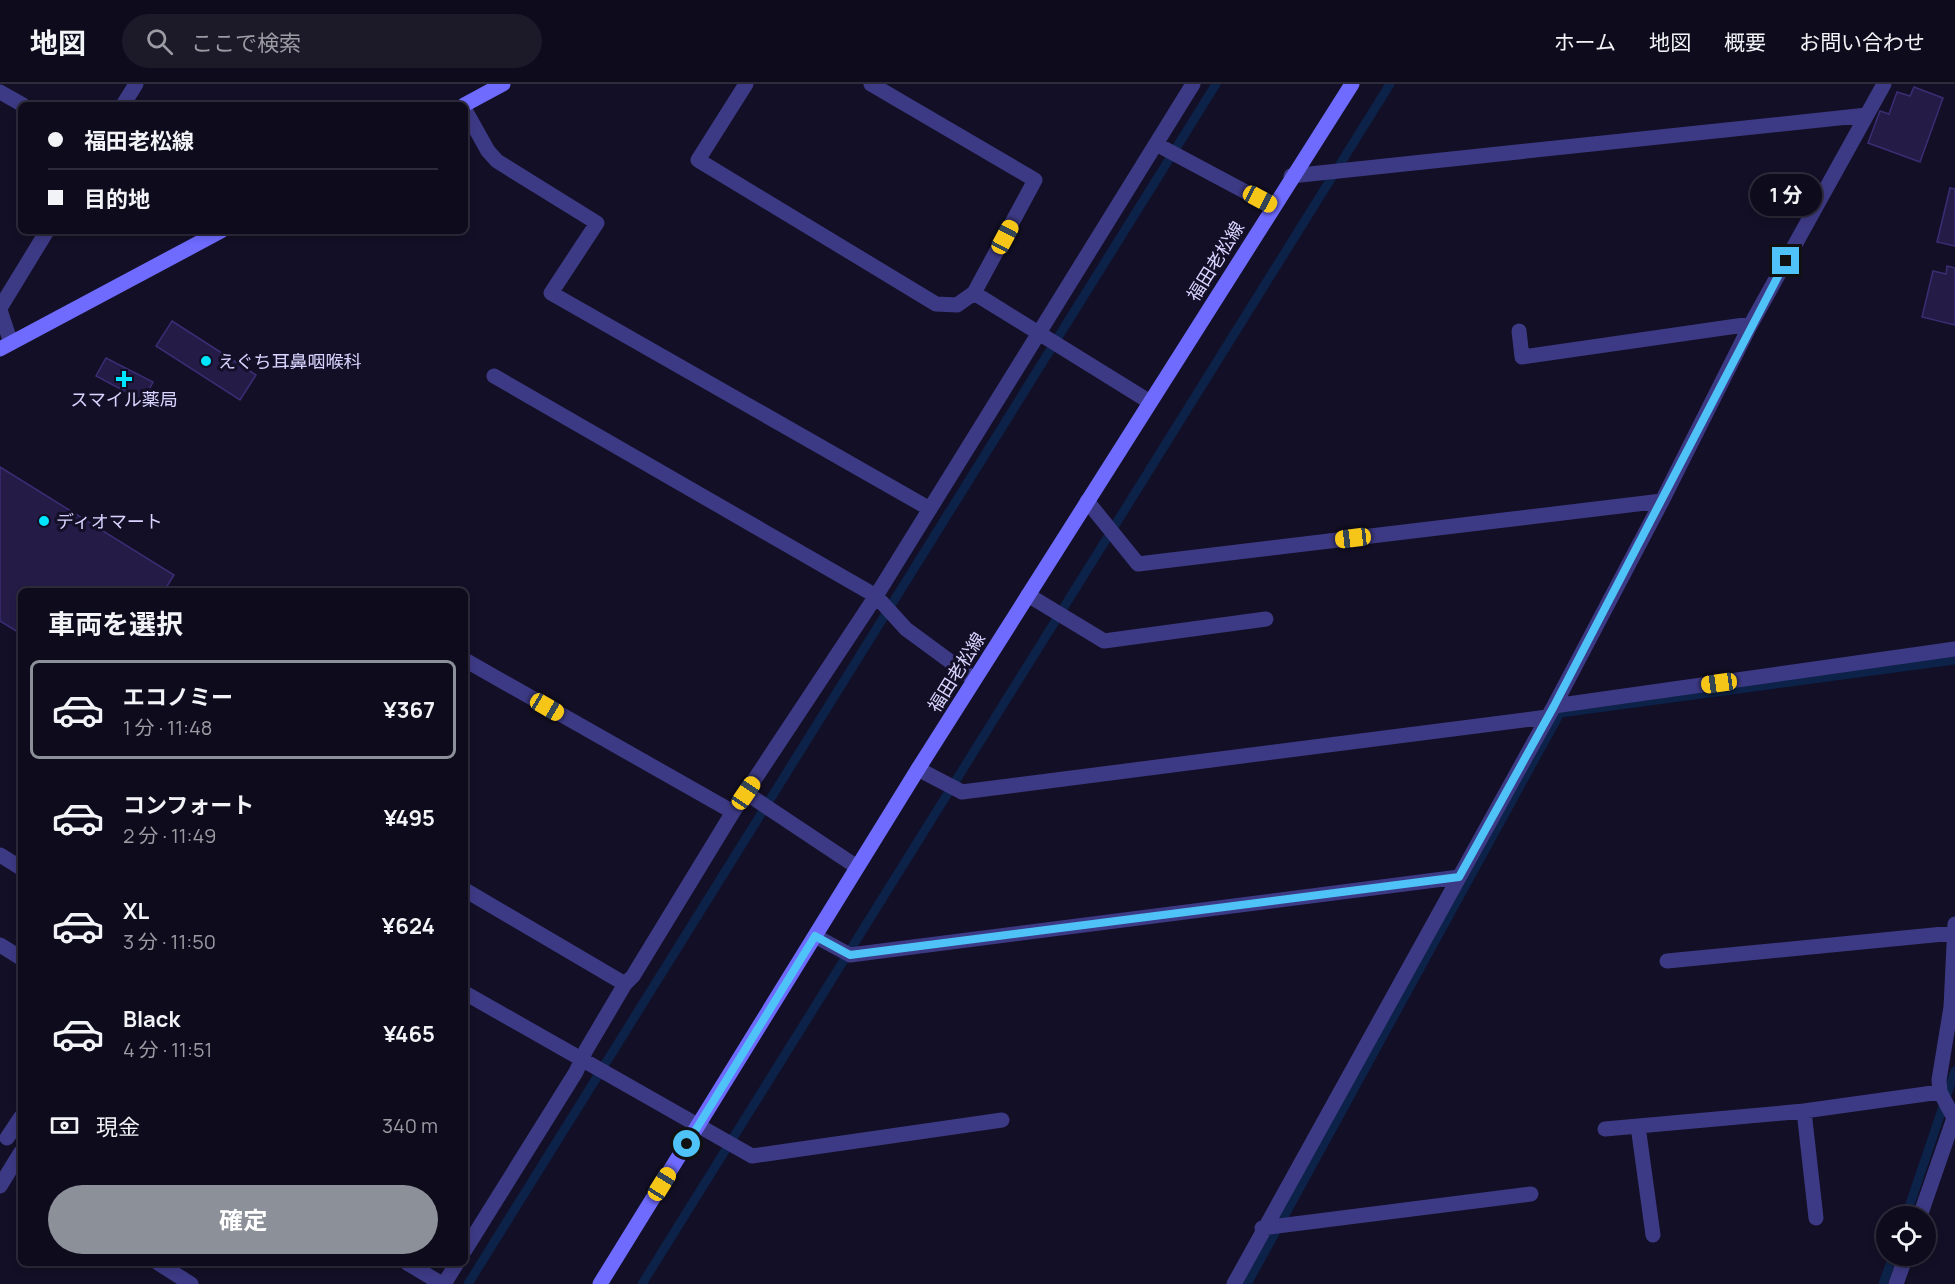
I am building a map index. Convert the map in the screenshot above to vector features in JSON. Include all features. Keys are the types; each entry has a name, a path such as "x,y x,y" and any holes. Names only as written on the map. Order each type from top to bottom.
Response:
{"main road":[{"path":"468,103 503,84"},
{"name":"福田老松線","path":"600,1284 974,679 1291,176 1352,84"},
{"path":"5,346 211,234"}],"street":[{"path":"125,102 136,84"},
{"path":"746,84 698,160 936,304 957,305 974,293 1035,180 871,84"},
{"path":"468,1245 588,1064 586,1050 733,812 750,795 879,598 930,509 1042,335 1159,146 1193,84"},
{"path":"1234,1284 1274,1226 1459,877 1551,712 1662,501 1751,324 1884,84"},
{"path":"0,92 18,102"},
{"path":"468,115 488,151 497,161 597,223 551,292 930,509"},
{"path":"1291,176 1867,115"},
{"path":"1159,146 1272,206"},
{"path":"5,346 0,309 44,234"},
{"path":"974,293 1150,402"},
{"path":"1519,331 1522,357 1751,324"},
{"path":"494,376 879,598 906,630 974,679"},
{"path":"1087,501 1138,564 1662,501"},
{"path":"1028,595 1104,641 1266,620"},
{"path":"918,769 962,792 1551,712 1955,649"},
{"path":"468,662 733,812"},
{"path":"750,795 857,867"},
{"path":"0,855 18,866"},
{"path":"815,936 845,952 1459,877"},
{"path":"468,892 625,984"},
{"path":"1667,961 1954,928 1951,1007 1939,1080 1943,1097 1954,1118 1923,1206"},
{"path":"0,945 18,956"},
{"path":"468,995 752,1156 1002,1120"},
{"path":"1605,1129 1943,1097"},
{"path":"1804,1111 1816,1218"},
{"path":"18,1120 4,1136 18,1144"},
{"path":"1638,1126 1653,1235"},
{"path":"0,1186 15,1174"},
{"path":"1274,1226 1531,1194"},
{"path":"163,1266 191,1284"},
{"path":"411,1266 443,1284 455,1266"},
{"path":"1896,1284 1902,1266"}],"building":[{"path":"1914,87 1943,98 1920,162 1868,143 1880,111 1889,114 1897,92 1910,96"},
{"path":"1950,188 1955,189 1955,246 1937,242"},
{"path":"1947,266 1955,268 1955,325 1922,317 1933,271 1946,274"},
{"name":"えぐち耳鼻咽喉科","path":"172,321 256,375 240,400 156,346"},
{"name":"スマイル薬局","path":"106,358 153,382 143,401 96,376"},
{"name":"ディオマート","path":"0,467 174,575 166,588 18,588 18,632 0,621"}],"waterway":[{"path":"468,1284 1216,84"},
{"path":"642,1284 1390,84"},
{"path":"1247,1284 1560,713 1955,660"},
{"path":"1909,1206 1955,1071"},
{"path":"1883,1284 1889,1266"}],"place":[{"name":"えぐち耳鼻咽喉科","path":"206,361"},
{"name":"スマイル薬局","path":"124,379"},
{"name":"ディオマート","path":"44,521"}],"route":[{"path":"687,1144 815,936 850,955 1459,877 1554,706 1662,501 1751,324 1786,261"}]}
